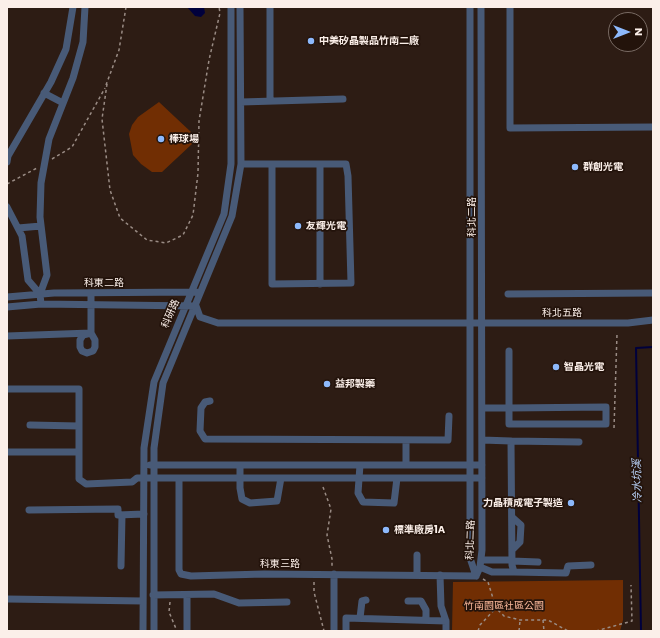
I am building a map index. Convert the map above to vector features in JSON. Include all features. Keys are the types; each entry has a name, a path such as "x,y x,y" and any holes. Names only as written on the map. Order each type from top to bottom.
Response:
{"street":[{"path":"7,162 8,156 44,93 66,49 72,7"},
{"path":"40,304 40,294 46,275 41,226 41,183 49,139 73,78 83,42 86,7"},
{"name":"科研路","path":"143,631 144,448 154,382 224,214 231,164 231,7"},
{"name":"科研路","path":"154,631 154,448 163,383 202,292 232,216 241,164 240,7"},
{"path":"270,7 270,101"},
{"name":"科北二路","path":"470,7 470,558 476,576"},
{"name":"科北二路","path":"476,576 480,563 482,478 481,7"},
{"path":"510,7 510,128 653,127"},
{"path":"44,93 63,103"},
{"path":"241,102 343,99"},
{"path":"241,164 346,164 348,176 351,283 272,284 272,165"},
{"path":"320,165 320,284"},
{"path":"7,207 22,236 28,280 40,294"},
{"path":"18,228 41,226"},
{"name":"科東二路","path":"7,296 40,294 202,292"},
{"path":"508,294 653,292"},
{"path":"7,336 91,333 91,293"},
{"path":"7,307 40,304 196,306"},
{"name":"科北五路","path":"196,306 200,317 218,323 628,323 653,320"},
{"path":"482,408 509,408 606,407 606,424 509,424 509,408 509,351"},
{"path":"7,389 79,389 79,479 86,484 132,482 137,478 482,478"},
{"path":"210,401 205,402 201,408 200,431 205,439 448,440 449,416"},
{"path":"30,425 79,426"},
{"path":"482,440 511,442 579,442"},
{"path":"406,441 406,465"},
{"path":"511,442 512,560 514,572"},
{"path":"7,452 79,452"},
{"path":"144,465 482,465"},
{"path":"240,465 242,499 250,503 277,501 281,478"},
{"path":"360,465 358,493 363,502 394,503 397,492 398,478"},
{"name":"科東三路","path":"179,478 179,570 181,574 191,576 314,574 333,572 476,576"},
{"path":"29,510 118,509 118,515 144,514"},
{"path":"121,566 122,515"},
{"path":"417,555 417,575"},
{"path":"480,563 512,560 538,562"},
{"path":"480,563 492,572 566,573 568,566 590,565"},
{"path":"333,572 334,631"},
{"path":"440,575 441,606 446,621 446,631"},
{"path":"154,595 214,594 239,603 287,602"},
{"path":"187,595 187,631"},
{"path":"7,599 143,602"},
{"path":"360,618 362,602 366,600"},
{"path":"408,601 421,602 426,610 426,620"},
{"path":"346,631 346,618 446,621"}],"path":[{"path":"7,184 72,147 102,96 119,50 126,7"},
{"path":"106,84 102,119 110,190 120,218 147,240 166,243 183,235 193,215 198,173 199,121 209,60 220,13 219,7"},
{"path":"614,428 617,334"},
{"path":"323,487 331,509 327,535 333,572"},
{"path":"314,574 314,592 324,631"},
{"path":"476,576 488,582 496,608 504,616 520,620 548,620 568,631"},
{"path":"596,631 632,621 631,585"},
{"path":"170,602 169,612 177,631"},
{"path":"478,631 480,625 496,608"},
{"path":"519,631 520,620"},
{"path":"543,620 544,631"}],"green space":[{"name":"棒球場","path":"159,102 191,132 192,144 162,172 152,172 141,164 133,155 129,134 132,125 138,117"},
{"name":"竹南園區社區公園","path":"623,580 623,620 620,631 452,631 453,582"}],"shaded area":[{"path":"187,7 204,7 205,13 201,17 195,16"}],"waterway":[{"name":"冷水坑溪","path":"641,631 636,348 653,347"}],"place":[{"name":"中美矽晶製品竹南二廠","path":"311,41"},
{"name":"棒球場","path":"161,139"},
{"name":"群創光電","path":"575,167"},
{"name":"友輝光電","path":"298,226"},
{"name":"智晶光電","path":"556,367"},
{"name":"益邦製藥","path":"327,384"},
{"name":"力晶積成電子製造","path":"571,503"},
{"name":"標準廠房1A","path":"386,530"}]}
